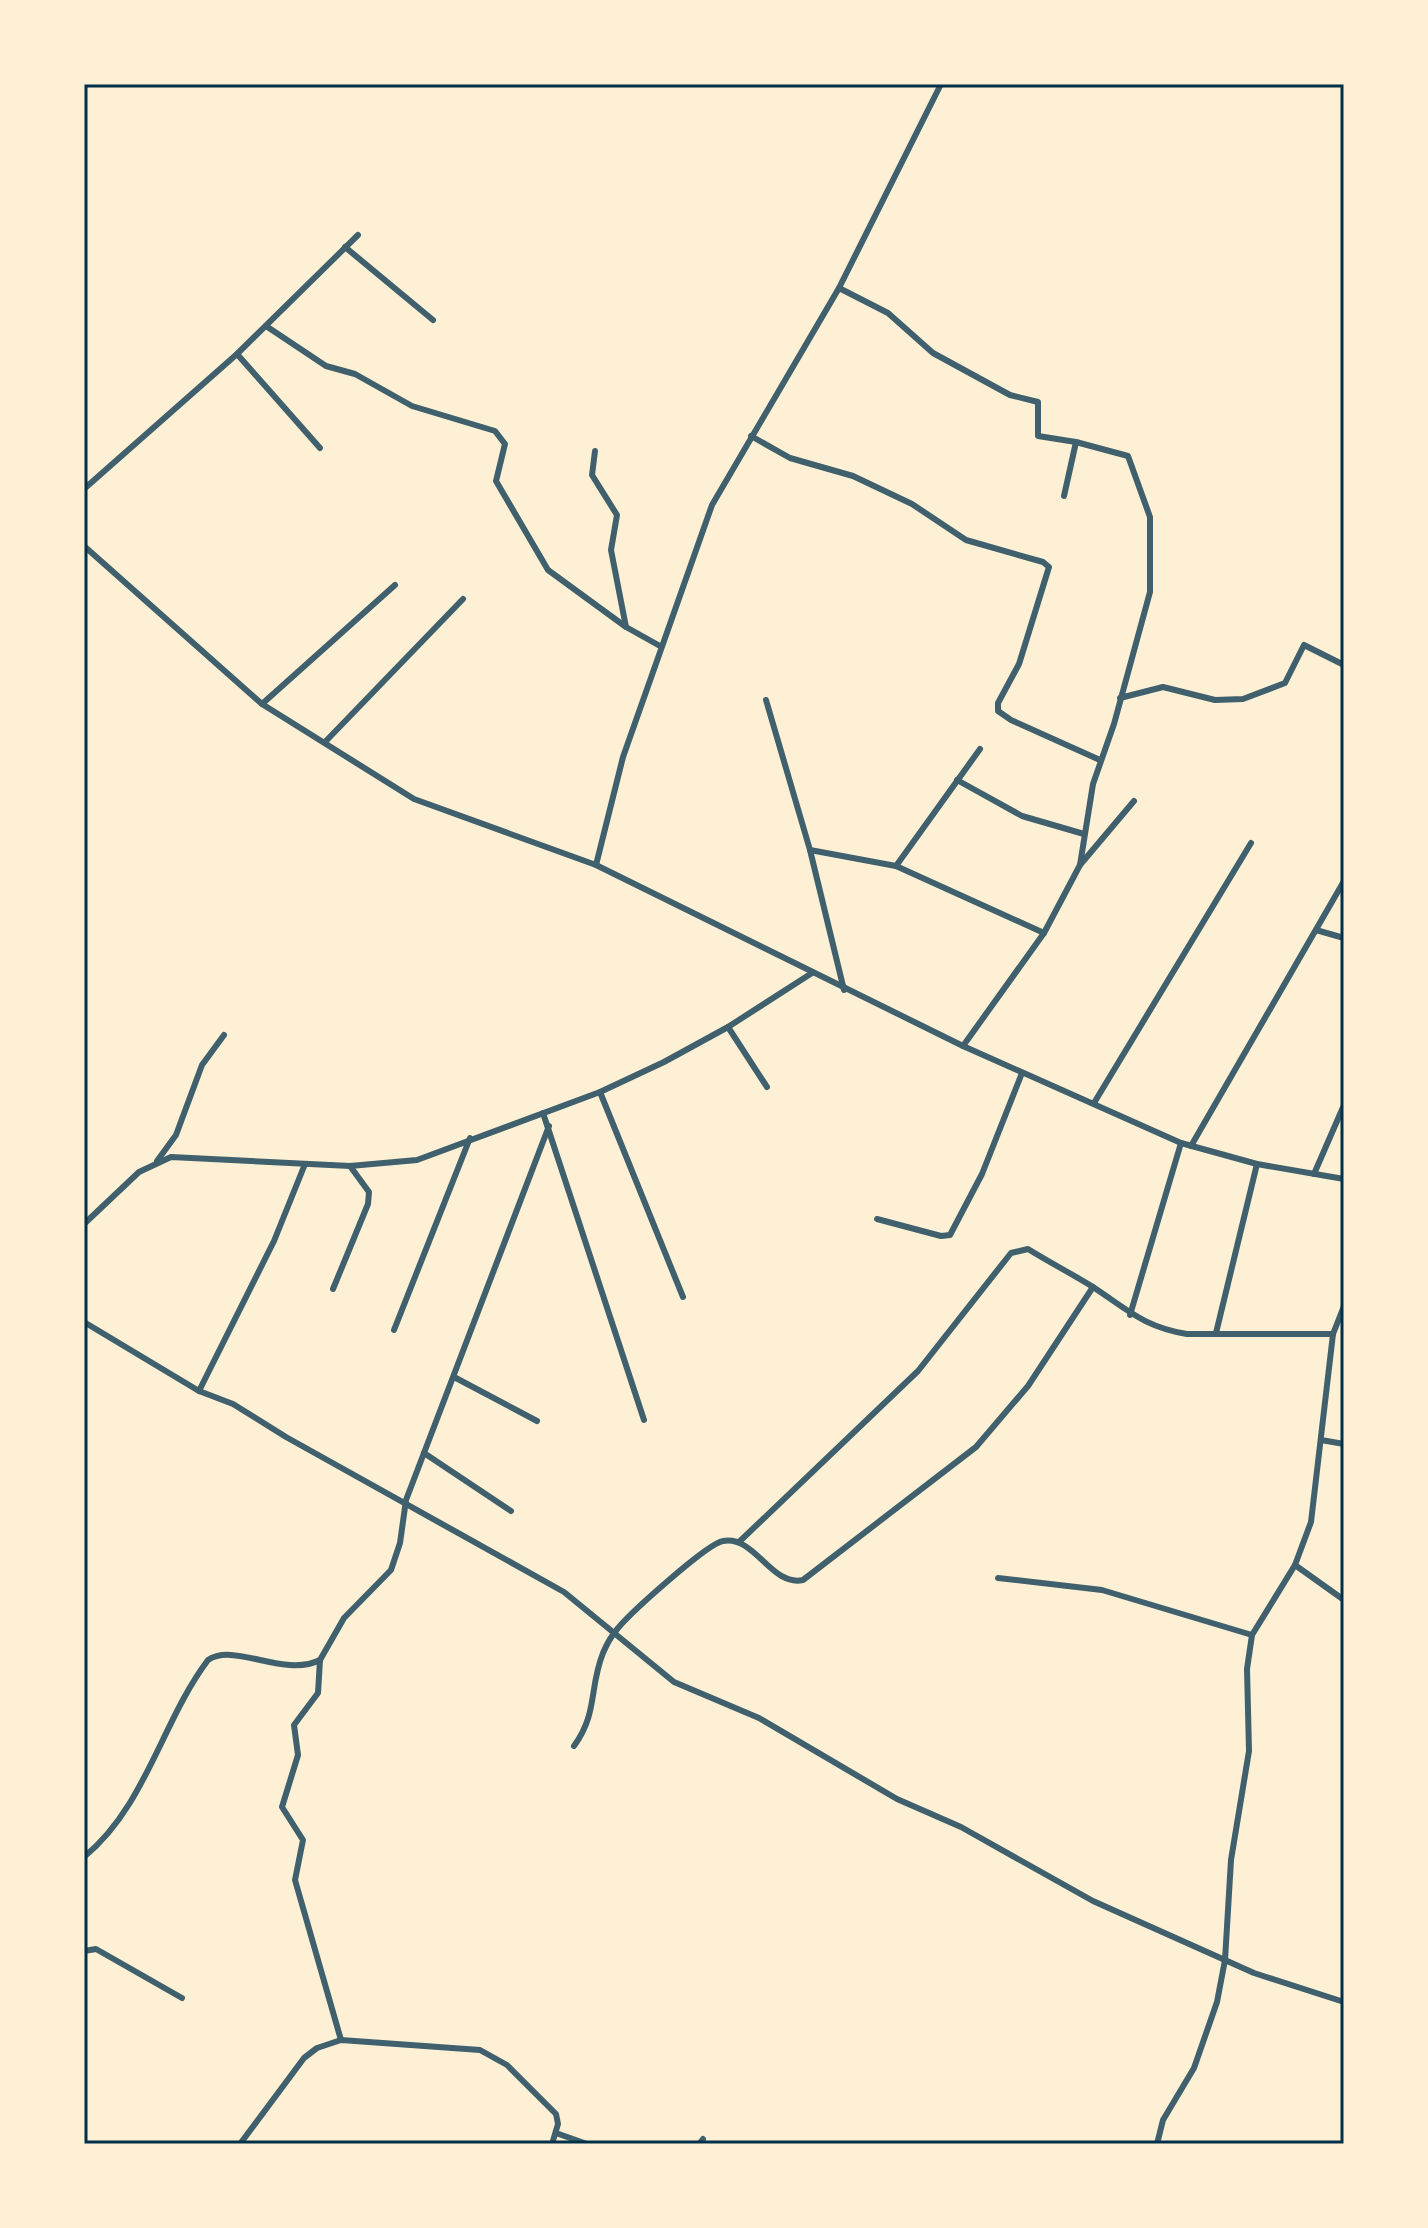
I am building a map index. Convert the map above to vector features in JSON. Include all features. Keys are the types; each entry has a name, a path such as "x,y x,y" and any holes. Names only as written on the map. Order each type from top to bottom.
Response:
{"street":[{"path":"596,865 623,757 712,505 839,288 941,84"},
{"path":"84,489 237,354 358,235"},
{"path":"345,247 433,320"},
{"path":"839,288 888,313 933,353 1010,395 1038,402 1038,436 1128,456 1150,517 1150,592 1100,760 1080,865"},
{"path":"266,326 313,360 355,374 412,406 495,431 505,444 496,481 548,570 626,627 660,646"},
{"path":"237,354 320,448"},
{"path":"751,436 790,458 865,481 912,504 966,540 1043,562 1049,567 1019,664 998,703 998,711 1011,720 1100,760"},
{"path":"1064,496 1076,442"},
{"path":"595,451 592,475 617,515 611,550 626,627"},
{"path":"84,546 262,704 414,799 596,865 844,990 1181,1143 1257,1164 1344,1179"},
{"path":"262,704 395,585"},
{"path":"325,742 463,599"},
{"path":"1120,698 1163,687 1215,700 1243,699 1285,683 1304,645 1344,665"},
{"path":"766,700 810,850 844,990"},
{"path":"896,866 980,749"},
{"path":"957,780 1022,816 1084,834"},
{"path":"963,1046 1044,933 1080,865 1134,801"},
{"path":"1094,1103 1251,843"},
{"path":"810,850 896,866 1044,933"},
{"path":"1191,1146 1344,881"},
{"path":"1316,930 1344,938"},
{"path":"84,1224 139,1172 171,1157 350,1166 417,1160 600,1092 728,1027 812,973"},
{"path":"728,1027 767,1087"},
{"path":"157,1161 176,1135 202,1065 224,1035"},
{"path":"877,1219 941,1236 950,1235 982,1174 1022,1073"},
{"path":"600,1092 683,1297"},
{"path":"1314,1174 1344,1105"},
{"path":"543,1113 644,1420"},
{"path":"341,2040 295,1880 303,1840 282,1807 298,1755 294,1725 318,1693 320,1660 348,1613 391,1570 400,1543 406,1500 549,1126"},
{"path":"394,1330 470,1138"},
{"path":"1130,1315 1181,1143"},
{"path":"199,1391 274,1241 305,1164"},
{"path":"1216,1333 1257,1164"},
{"path":"333,1289 368,1204 369,1192 350,1166"},
{"path":"574,1746 590,1720 598,1669 614,1632 713,1544 739,1542 918,1371 1011,1253 1028,1249 1093,1287 1130,1315 1165,1330 1333,1334"},
{"path":"739,1542 790,1580 803,1580 976,1447 1037,1374 1093,1287"},
{"path":"1157,2144 1163,2120 1194,2068 1208,2033 1225,1960 1227,1892 1249,1751 1247,1669 1252,1635 1295,1565 1311,1522 1333,1334 1344,1306"},
{"path":"84,1322 199,1391 233,1404 286,1437 406,1500 564,1592 674,1682 759,1718 897,1799 973,1833 1093,1901 1254,1973 1344,2002"},
{"path":"454,1377 537,1421"},
{"path":"1321,1440 1344,1444"},
{"path":"424,1453 511,1511"},
{"path":"1295,1565 1344,1600"},
{"path":"998,1578 1102,1590 1252,1635"},
{"path":"84,1857 105,1836 124,1809 208,1660 224,1654 287,1666 320,1660"},
{"path":"84,1951 96,1949 182,1998"},
{"path":"240,2144 304,2058 317,2048 341,2040 480,2050 507,2065 551,2108 558,2118 552,2144"},
{"path":"1344,2076 1344,2144"},
{"path":"556,2133 587,2144"}]}
